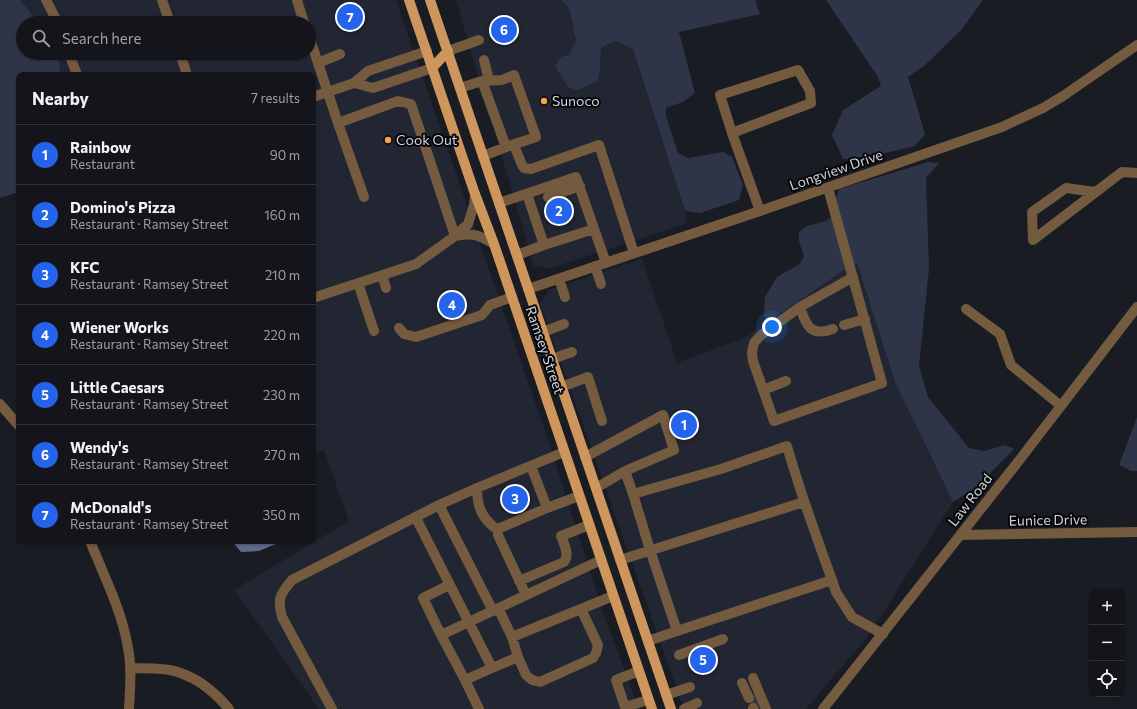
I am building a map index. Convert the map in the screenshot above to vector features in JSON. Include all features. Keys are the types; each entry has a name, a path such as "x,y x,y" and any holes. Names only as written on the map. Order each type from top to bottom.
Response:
{"main road":[{"name":"Ramsey Street","path":"409,0 475,194 494,244 650,704"},
{"name":"Ramsey Street","path":"430,0 671,709"},
{"path":"426,51 448,51"},
{"path":"432,68 448,51"}],"street":[{"path":"46,0 54,16"},
{"path":"162,0 168,16"},
{"path":"297,0 302,16"},
{"path":"448,51 479,40"},
{"name":"Longview Drive","path":"528,289 985,134 1043,108 1137,45"},
{"path":"316,96 354,83 368,71 426,51"},
{"path":"318,63 340,54"},
{"path":"316,57 364,197"},
{"path":"72,60 76,72"},
{"path":"182,60 186,72"},
{"path":"484,60 486,80 510,146 524,168 531,169 599,145 634,254"},
{"path":"354,83 373,88 432,68"},
{"path":"732,132 811,103 810,91 798,70 720,95 732,132 760,211"},
{"path":"460,88 486,80 502,80 514,76 536,137 483,156"},
{"path":"338,122 398,101 411,104 455,236"},
{"path":"1095,192 1066,188 1032,212 1033,240 1122,172 1137,173"},
{"path":"528,198 576,177 606,263"},
{"path":"499,203 544,195 579,183"},
{"path":"828,188 882,382 774,421 753,361 752,352 754,342 800,307 853,278"},
{"path":"316,297 416,264 455,236 468,224 474,205 475,194"},
{"path":"528,198 544,245"},
{"path":"517,255 594,229"},
{"path":"455,236 470,234 480,236 494,244"},
{"path":"595,266 601,284"},
{"path":"382,275 386,288"},
{"path":"559,279 565,297"},
{"path":"358,283 374,331"},
{"path":"399,328 404,334 416,337 482,315 490,305 512,297"},
{"path":"800,307 805,323 810,328 818,332 825,332 833,329"},
{"name":"Law Road","path":"823,709 1137,307"},
{"path":"966,309 1000,334 1011,365 1061,406"},
{"path":"844,325 865,319"},
{"path":"543,332 564,324"},
{"path":"552,359 572,352"},
{"path":"562,387 588,377 602,421"},
{"path":"763,390 786,381"},
{"path":"0,404 16,423"},
{"path":"585,457 663,415 674,450 625,471 596,488"},
{"path":"633,494 721,469 787,446 804,502 836,592 852,617 883,634"},
{"path":"332,709 282,617 279,605 282,591 292,580 439,505 564,452"},
{"path":"531,466 547,508"},
{"path":"625,471 677,631"},
{"path":"477,488 477,496 484,517 498,530 498,535 526,595"},
{"path":"498,530 547,508 579,496"},
{"path":"620,560 804,502"},
{"path":"439,505 495,609 512,637 518,657 526,675 532,680 540,682 592,658 596,653 598,645 581,609"},
{"path":"416,518 449,586 492,668"},
{"path":"519,581 564,562 567,554 561,536 589,525"},
{"name":"Eunice Drive","path":"960,535 1137,532"},
{"path":"91,544 124,627 130,668 129,709"},
{"path":"441,635 601,560"},
{"path":"648,641 832,580"},
{"path":"449,586 423,598 479,709"},
{"path":"512,637 613,596"},
{"path":"679,655 723,639"},
{"path":"465,680 518,657"},
{"path":"130,668 170,670 193,678 203,684 229,709"},
{"path":"639,671 616,680 626,707 650,704"},
{"path":"756,705 747,680 756,705"},
{"path":"666,695 690,687"},
{"path":"684,709 697,703"}],"shaded area":[{"path":"0,0 20,0 33,16 16,16 16,60 59,60 60,72 16,72 16,193 0,198"},
{"path":"20,0 396,0 546,434 605,618 639,709 319,709 234,590 311,544 316,544 316,541 349,521 324,450 316,453 316,72 60,72 59,60 316,60 316,16 33,16"},
{"path":"456,0 561,0 569,8 576,40 569,55 600,70 601,49 615,41 633,49 685,211 687,223 548,269 534,266"},
{"path":"561,0 755,0 760,14 679,32 695,93 683,102 666,108 666,116 678,153 688,158 723,152 732,157 743,185 739,200 700,213 685,211 633,49 615,41 601,48 598,81 577,90 568,87 555,66 561,57 569,55 576,40 569,8"},
{"path":"826,0 983,0 962,29 924,66 908,77 925,134 915,146 860,159 843,159 832,135 843,110 881,86 878,77"},
{"path":"928,162 939,163 926,178 929,269 919,366 928,397 969,448 984,451 1005,445 1014,449 977,487 953,502 895,382 857,263 766,323 764,316 765,297 777,277 800,264 804,256 799,241 799,232 807,226 826,221 839,211 836,199 839,189"},
{"path":"642,259 677,363 744,338 857,263 895,382 953,502 869,635 806,709 684,709 540,304 549,290"},
{"path":"1137,417 1137,471 1131,471 1119,465"}],"water":[{"path":"234,544 276,544 259,551 241,552"}],"tunnel":[{"path":"754,696 758,706"}],"place":[{"name":"McDonald's","path":"350,17"},
{"name":"Wendy's","path":"504,30"},
{"name":"Sunoco","path":"544,101"},
{"name":"Cook Out","path":"388,140"},
{"name":"Domino's Pizza","path":"559,211"},
{"name":"Wiener Works","path":"452,305"},
{"name":"Rainbow","path":"684,425"},
{"name":"KFC","path":"515,499"},
{"name":"Little Caesars","path":"703,660"}]}
